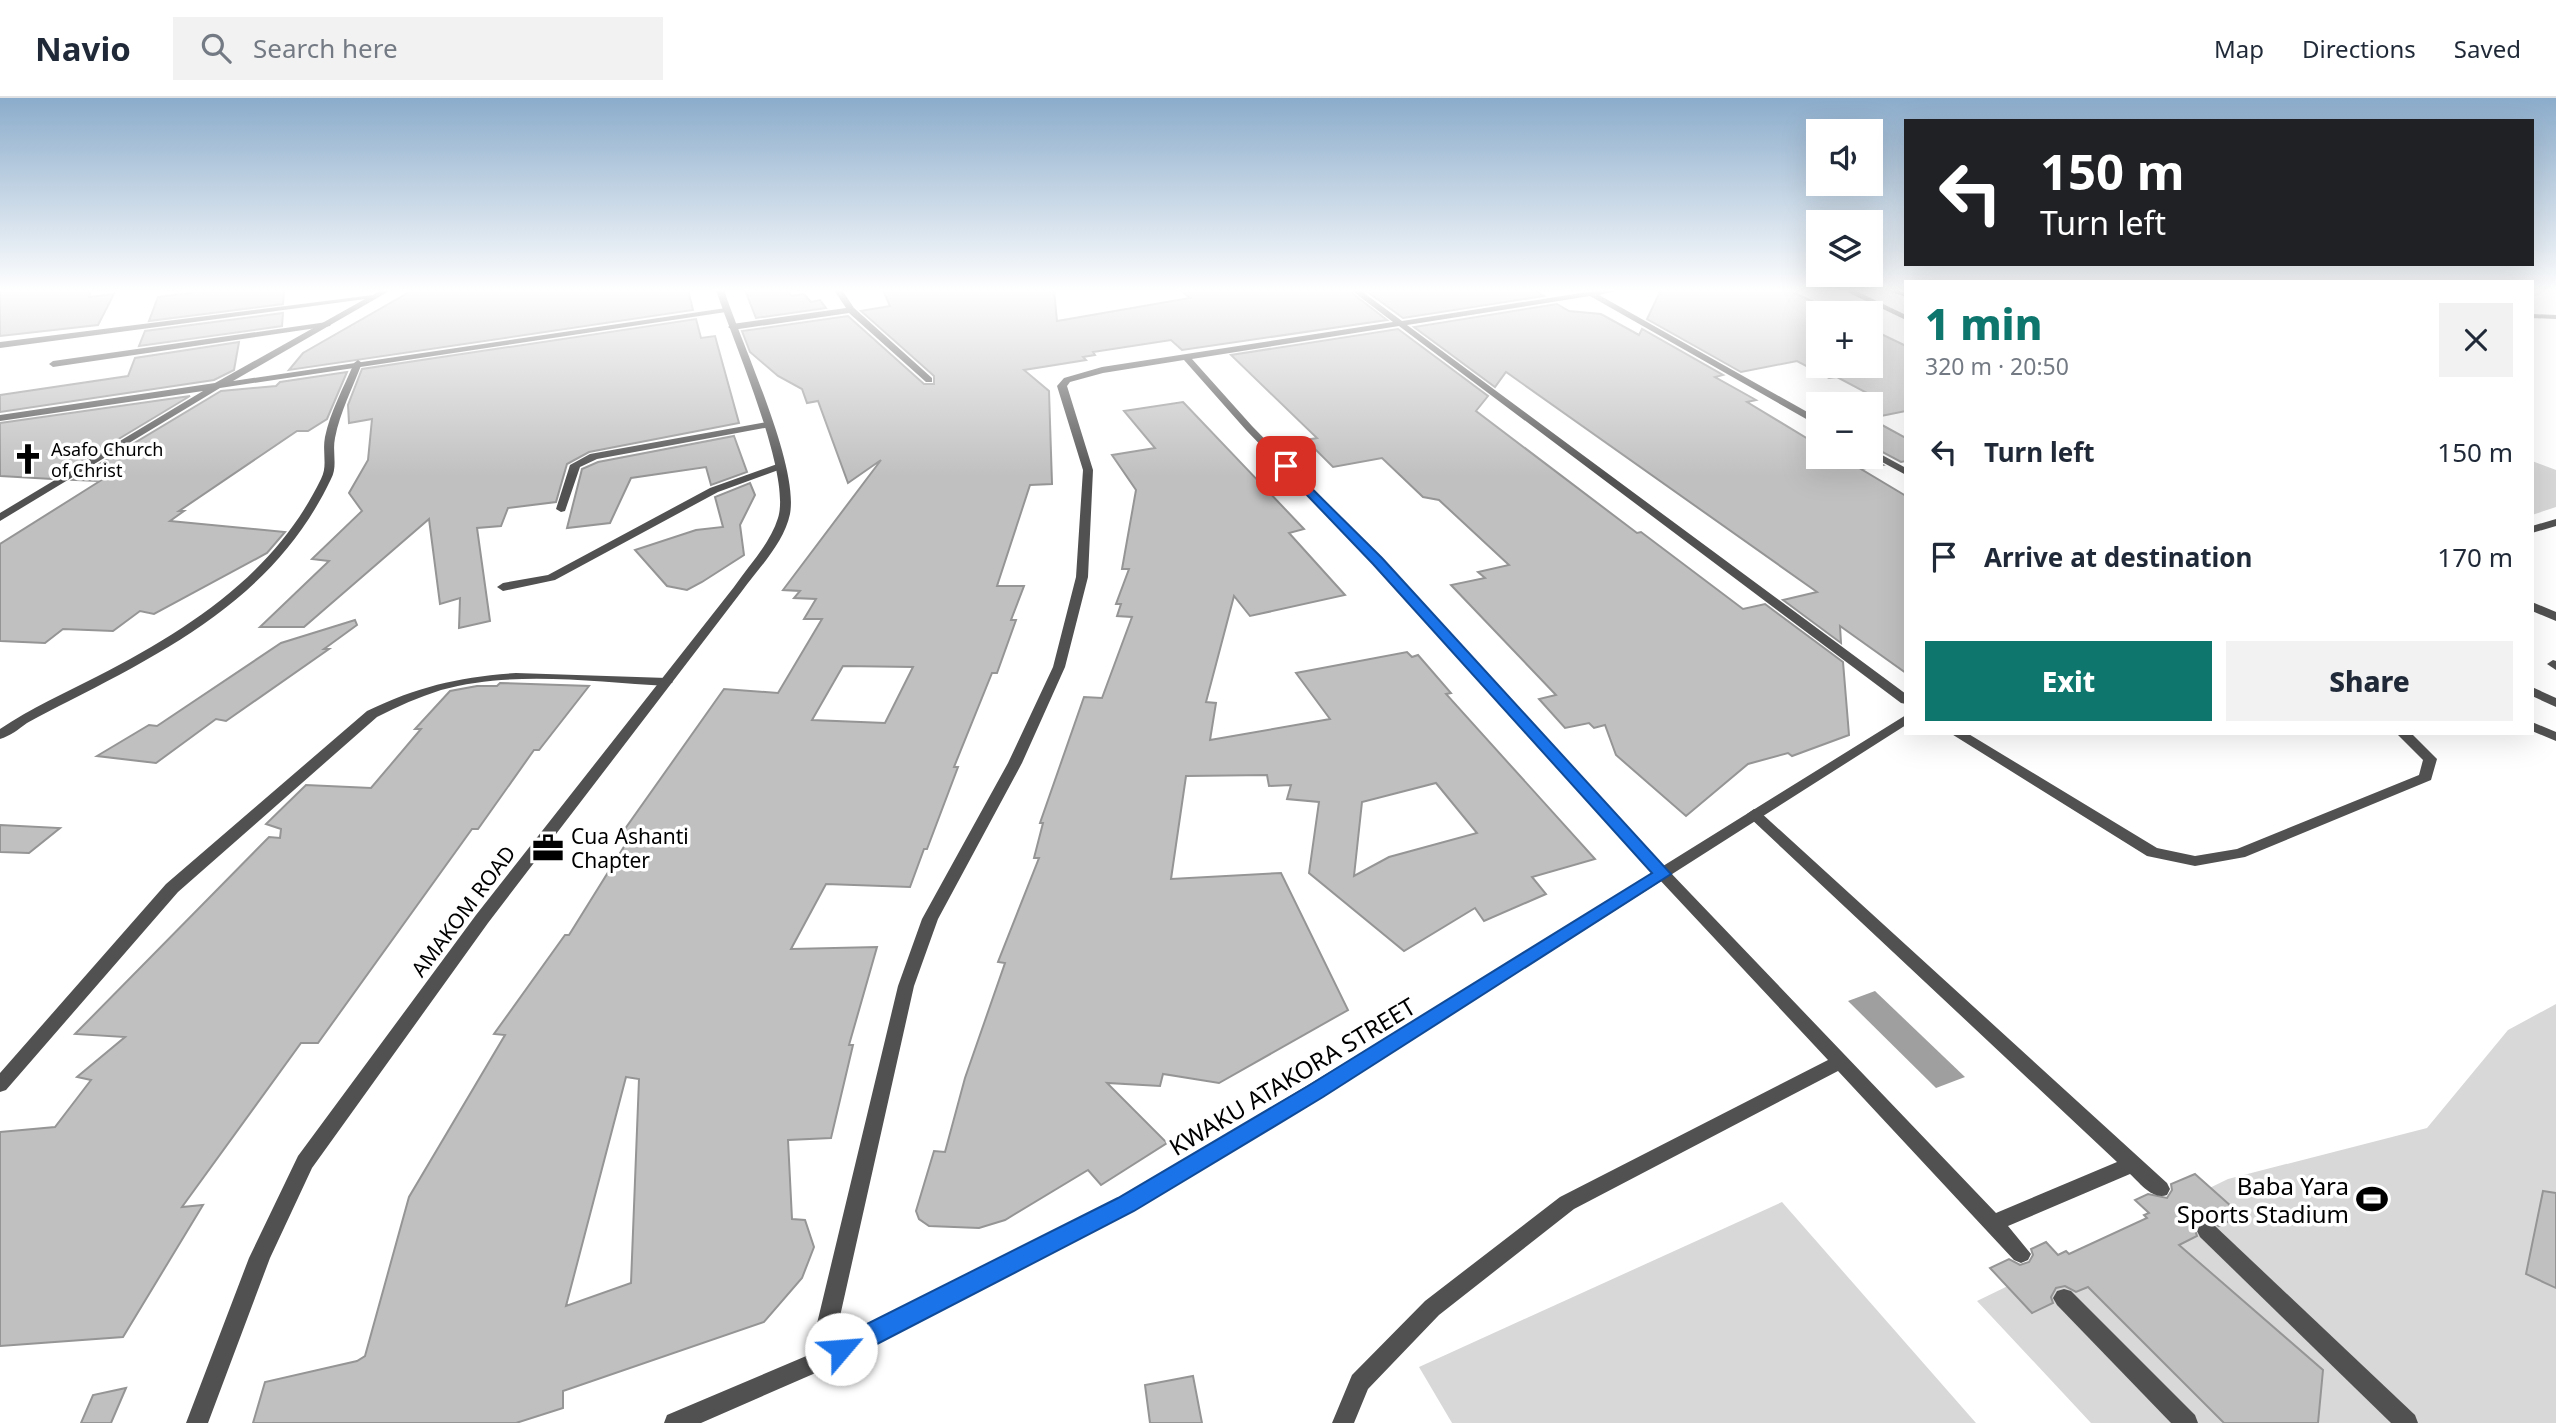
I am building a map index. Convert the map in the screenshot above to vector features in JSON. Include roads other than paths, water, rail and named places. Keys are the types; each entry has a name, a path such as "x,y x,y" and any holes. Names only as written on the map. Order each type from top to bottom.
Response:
{"street":[{"path":"53,363 131,352"},
{"path":"0,518 277,352"},
{"path":"0,418 436,352"},
{"name":"AMAKOM ROAD","path":"197,1423 242,1300 281,1206 305,1162 482,919 738,589 785,515 786,495 780,466 741,352"},
{"path":"897,352 929,380"},
{"path":"819,1361 906,986 930,919 1015,763 1059,667 1082,577 1088,470 1062,386 1067,380 1102,370 1220,352"},
{"path":"1438,352 1904,699"},
{"path":"1694,352 1806,415"},
{"path":"1186,357 1249,428 1378,561 1663,874 2021,1254"},
{"path":"0,735 215,614 261,574 307,517 328,477 332,464 329,455 330,436 358,363"},
{"path":"561,509 575,465 593,456 767,425"},
{"path":"1883,459 1904,471"},
{"path":"503,587 551,578 714,490 780,466"},
{"path":"2534,529 2556,522"},
{"path":"2534,607 2556,618"},
{"path":"2534,614 2556,618"},
{"path":"0,1085 172,888 372,715 387,706 468,680 522,675 667,682"},
{"path":"2534,692 2556,703"},
{"name":"KWAKU ATAKORA STREET","path":"676,1423 819,1361 1126,1205 1307,1097 1904,720"},
{"path":"2534,727 2556,737"},
{"path":"1960,735 2152,852 2195,862 2240,853 2426,777 2430,759 2405,735"},
{"path":"1754,814 2160,1189"},
{"path":"1343,1423 1360,1382 1432,1308 1567,1203 1840,1062"},
{"path":"1993,1223 2132,1164"},
{"path":"2207,1231 2407,1423"},
{"path":"2064,1298 2187,1423"}],"place":[{"name":"Asafo Church of Christ","path":"28,459"},
{"name":"Cua Ashanti Chapter","path":"548,848"},
{"name":"Baba Yara Sports Stadium","path":"2372,1199"}]}
